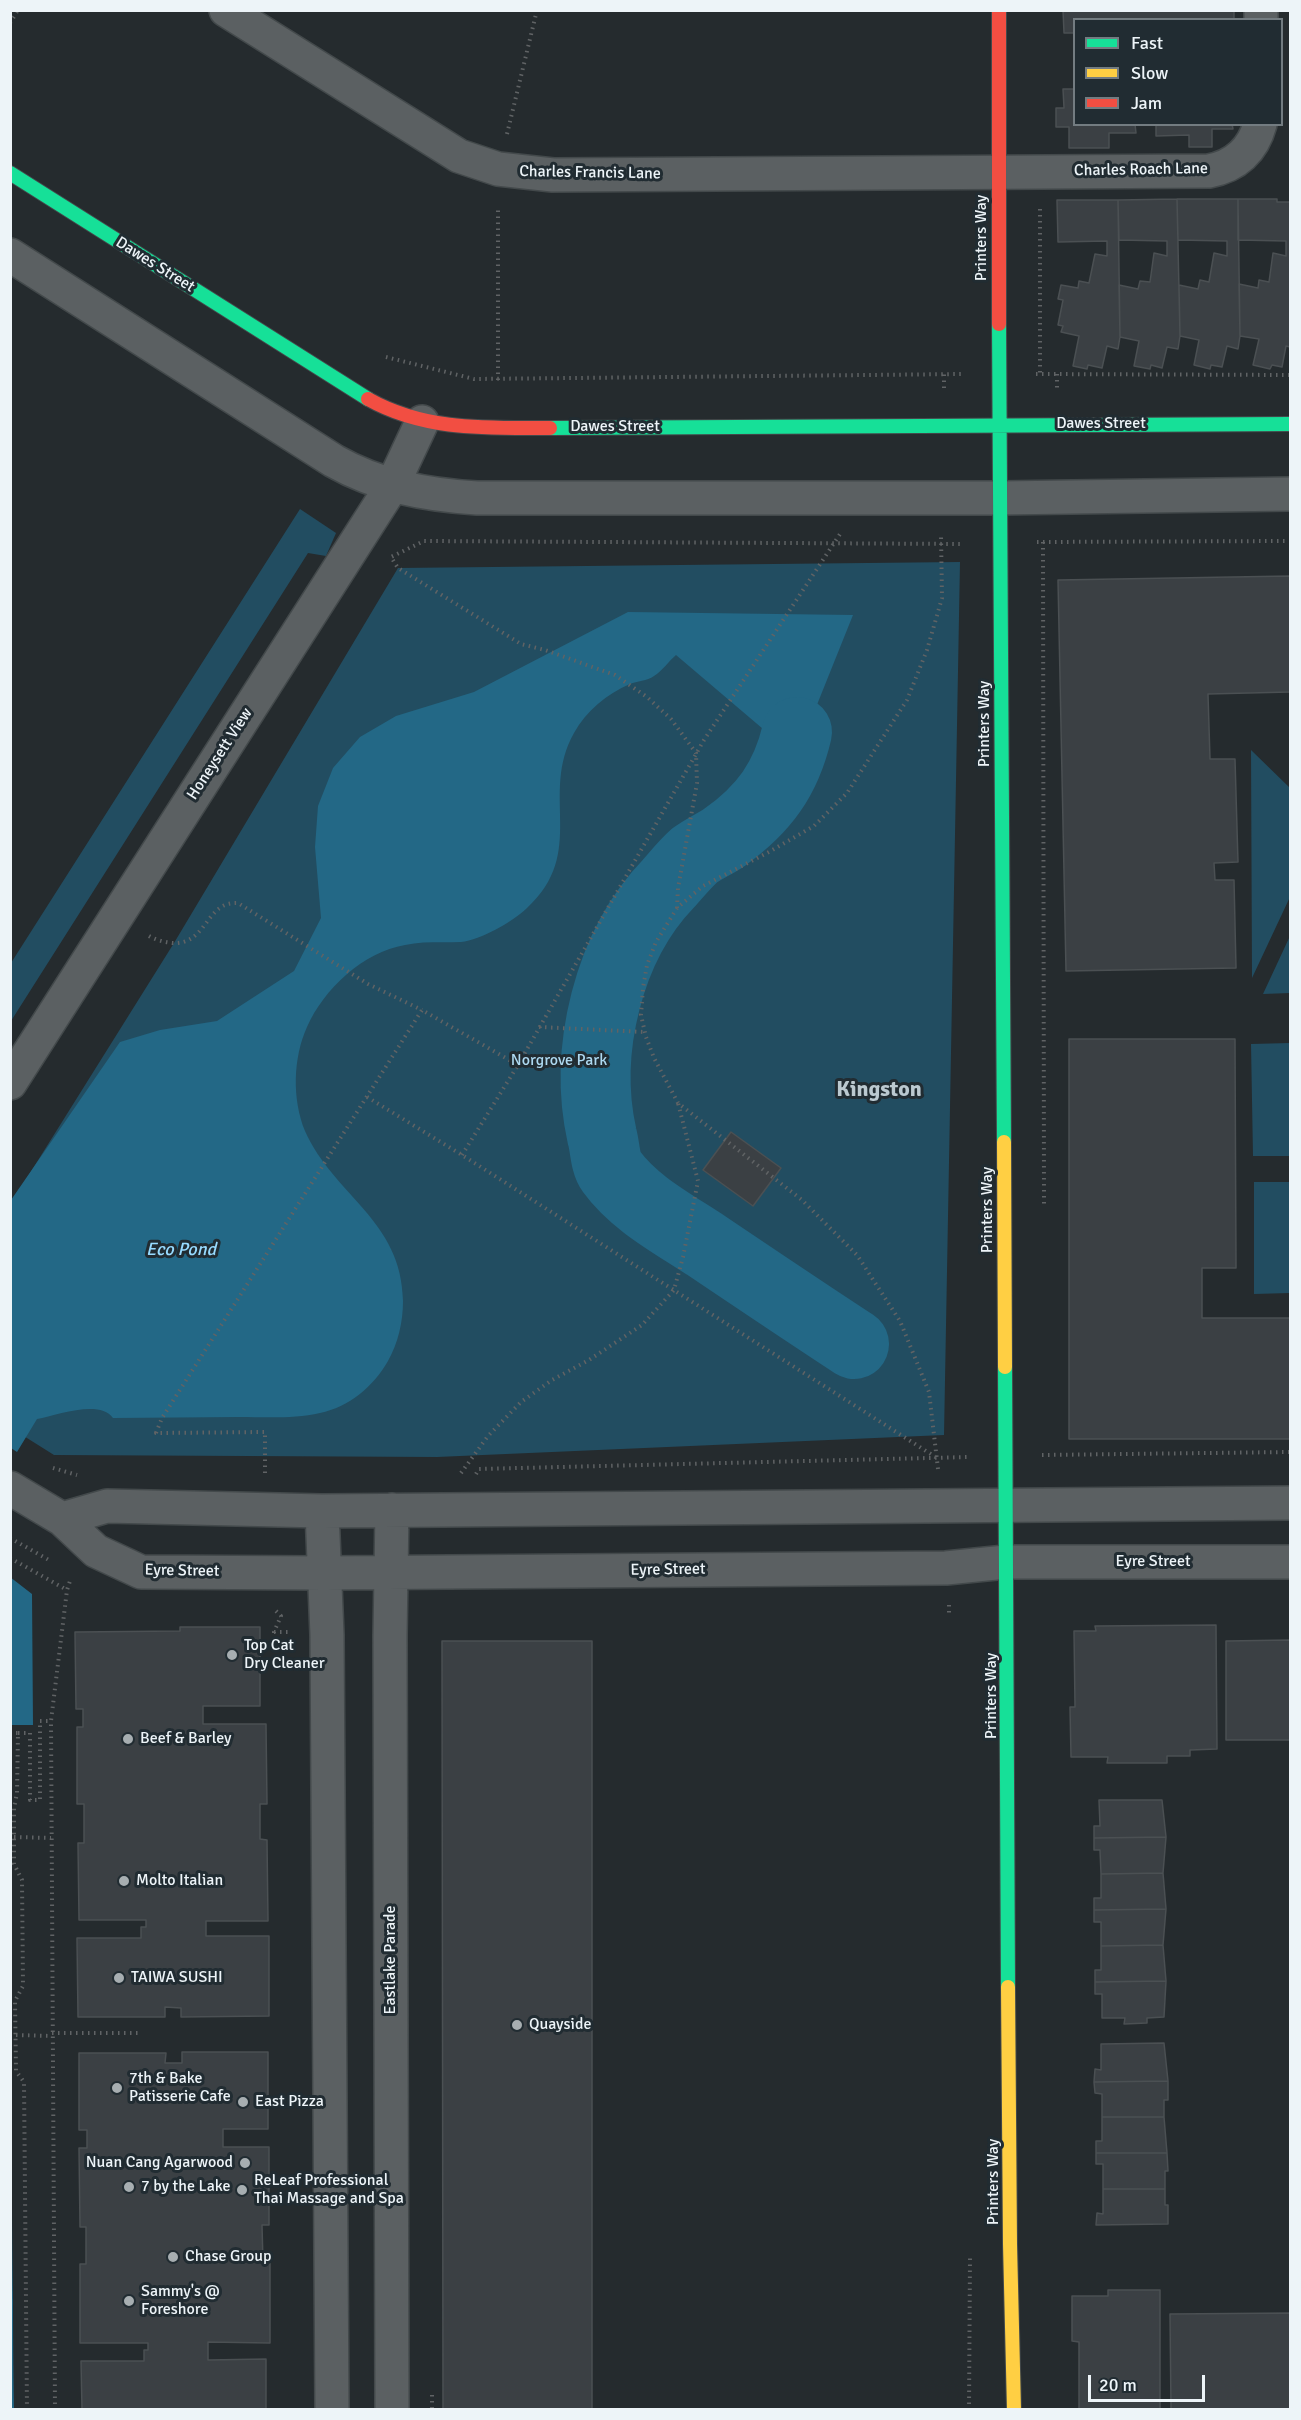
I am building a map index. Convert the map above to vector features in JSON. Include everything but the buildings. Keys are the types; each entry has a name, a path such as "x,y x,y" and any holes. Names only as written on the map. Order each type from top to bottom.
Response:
{"street":[{"name":"Charles Francis Lane","path":"226,10 444,149 472,162 498,169 553,175 998,171"},
{"name":"Printers Way","path":"999,10 999,424 1010,2244 1014,2409"},
{"name":"Charles Roach Lane","path":"998,171 1215,170 1226,167 1244,155 1256,138 1259,126"},
{"name":"Dawes Street","path":"10,173 366,399 396,414 422,422 477,428 1290,424"},
{"path":"10,255 322,454 362,475 392,486 433,494 477,498 1000,498 1290,494"},
{"name":"Honeysett View","path":"10,1083 392,486 422,422"},
{"name":"Eyre Street","path":"10,1488 62,1519 96,1551 141,1572 325,1573 946,1568 1006,1562 1290,1562"},
{"path":"62,1519 107,1506 322,1511 1290,1503"},
{"name":"Eastlake Parade","path":"392,1510 390,1572 392,2409"},
{"path":"322,1511 325,1573 332,2409"}],"path":[{"path":"10,23 18,10"},
{"path":"386,357 474,379 999,373 1290,375"},
{"path":"454,1482 488,1436 521,1402 552,1380 589,1360 642,1325 674,1290 698,1181 678,1103 654,1058 644,1032 641,1015 642,988 647,965 656,942 677,908 703,886 814,826 847,793 907,700 927,650 942,598 940,545 424,541 392,557 398,568 521,644 545,650 615,675 647,697 671,719 696,753 697,783 678,888 677,908"},
{"path":"1059,542 1290,541"},
{"path":"1043,542 1044,1206"},
{"path":"462,1155 518,1065 696,753 823,556"},
{"path":"149,936 174,943 190,940 199,933 218,909 233,902 244,904 368,984 422,1010 518,1065"},
{"path":"265,1484 265,1432 156,1433 162,1418 422,1010"},
{"path":"539,1027 644,1032"},
{"path":"367,1097 938,1458"},
{"path":"678,1103 802,1200 857,1255 900,1321 929,1392 938,1458"},
{"path":"1044,1443 1044,1455"},
{"path":"472,1480 479,1468 1044,1455 1290,1452"},
{"path":"10,1538 38,1555"},
{"path":"10,1558 67,1590 51,1721 55,2409"},
{"path":"274,1632 274,1645"},
{"path":"10,1733 30,1733 30,1800 40,1800 40,1721 51,1721"},
{"path":"18,1733 14,1864 22,1880 23,1986 15,2001 16,2071 24,2082 27,2409"},
{"path":"14,1837 51,1838"},
{"path":"16,2035 139,2033"}],"green space":[{"path":"300,509 336,533 326,556 308,553 11,1021 11,963"},
{"name":"Norgrove Park","path":"960,562 944,1435 437,1457 54,1455 11,1428 10,1205 174,943 398,568"},
{"path":"1251,750 1290,788 1290,897 1252,978"},
{"path":"1290,936 1290,993 1263,994"},
{"path":"1290,1043 1290,1156 1253,1156 1251,1044"},
{"path":"1254,1182 1290,1182 1290,1293 1254,1294"}],"water":[{"name":"Eco Pond","path":"628,612 853,615 796,757 676,655 654,676 630,684 605,698 579,725 564,756 560,779 559,844 555,866 545,887 527,908 496,930 469,941 412,944 374,955 334,986 314,1013 302,1039 297,1065 296,1092 301,1119 317,1154 379,1229 391,1249 400,1273 403,1301 401,1324 395,1347 382,1370 368,1387 350,1401 320,1413 280,1417 113,1418 107,1412 78,1410 37,1419 17,1452 11,1448 11,1200 120,1042 160,1030 217,1021 294,971 321,918 315,847 318,806 333,768 360,737 396,716 474,692"},
{"path":"10,1577 32,1594 33,1725 11,1725"},
{"path":"10,1983 14,2409 14,2410 10,2409"}],"pier":[{"path":"10,1980 13,1983 17,2410 14,2409"}],"waterway":[{"path":"797,732 787,764 772,792 739,826 687,862 648,908 630,937 616,968 599,1035 596,1069 597,1103 609,1168 631,1194 854,1344"}],"traffic: fast":[{"path":"10,173 368,399"},
{"path":"999,324 1004,1142"},
{"path":"550,428 1290,424"},
{"path":"1005,1367 1008,1987"}],"traffic: slow":[{"path":"1004,1142 1005,1367"},
{"path":"1008,1987 1014,2410"}],"traffic: jam":[{"path":"999,10 999,324"},
{"path":"368,399 411,417 456,426 550,428"}],"place":[{"name":"Top Cat Dry Cleaner","path":"232,1655"},
{"name":"Beef & Barley","path":"128,1739"},
{"name":"Molto Italian","path":"124,1881"},
{"name":"TAIWA SUSHI","path":"119,1978"},
{"name":"Quayside","path":"517,2025"},
{"name":"7th & Bake Patisserie Cafe","path":"117,2088"},
{"name":"East Pizza","path":"243,2102"},
{"name":"Nuan Cang Agarwood","path":"245,2163"},
{"name":"7 by the Lake","path":"129,2187"},
{"name":"ReLeaf Professional Thai Massage and Spa","path":"242,2190"},
{"name":"Chase Group","path":"173,2257"},
{"name":"Sammy's @ Foreshore","path":"129,2301"}],"district":[{"name":"Kingston","path":"879,1090"}]}
